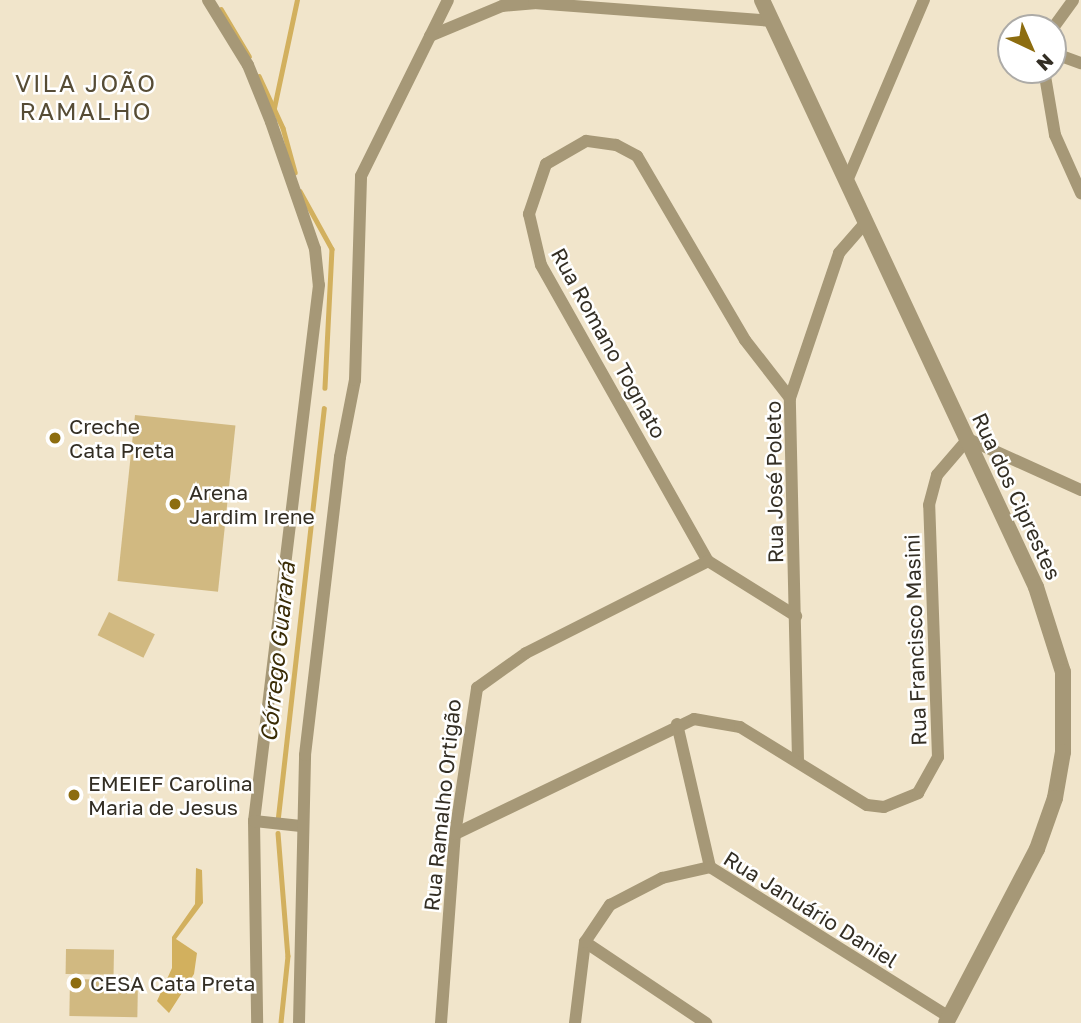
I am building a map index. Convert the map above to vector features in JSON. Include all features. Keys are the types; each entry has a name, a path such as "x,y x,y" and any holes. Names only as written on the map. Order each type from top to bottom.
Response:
{"street":[{"path":"208,0 248,65 271,122 313,242 319,285 307,422 254,821 257,1023"},
{"path":"299,1023 301,827 340,457 355,380 361,176 448,0"},
{"name":"Rua dos Ciprestes","path":"762,0 1056,633 1065,713 1055,798 1037,849 948,1020"},
{"path":"847,181 924,0"},
{"path":"430,36 502,6 534,3 772,21"},
{"path":"1046,84 1055,135 1081,192"},
{"name":"Rua Romano Tognato","path":"790,398 746,341 637,156 616,145 586,141 546,164 529,214 541,265 708,561 796,616"},
{"name":"Rua José Poleto","path":"798,760 790,398 839,253 865,223"},
{"path":"968,439 1081,490"},
{"name":"Rua Francisco Masini","path":"455,834 677,724 723,721 798,760 867,805 902,801 930,778 939,739 929,505 937,475 968,439"},
{"name":"Rua Ramalho Ortigão","path":"441,1023 455,834 477,688 526,653 708,561"},
{"path":"677,724 710,867"},
{"path":"254,821 301,827"},
{"name":"Rua Januário Daniel","path":"584,943 624,895 710,867 948,1020"},
{"path":"575,1023 584,943 706,1023"}],"shaded area":[{"name":"Arena Jardim Irene","path":"135,415 235,426 218,592 118,581"},
{"path":"109,612 155,634 143,658 98,635"},
{"path":"196,868 202,870 203,903 176,939 197,953 194,974 169,1013 157,1001 172,968 172,937 195,904"},
{"path":"66,949 114,950 114,975 66,974"},
{"path":"70,979 138,980 137,1017 69,1016"}],"waterway":[{"name":"Córrego Guarará","path":"274,108 297,0"},
{"name":"Córrego Guarará","path":"221,9 249,56"},
{"name":"Córrego Guarará","path":"259,76 283,128 295,172"},
{"name":"Córrego Guarará","path":"300,191 332,249 325,388"},
{"name":"Córrego Guarará","path":"278,817 324,409"},
{"name":"Córrego Guarará","path":"278,833 288,956 281,1023"}],"place":[{"name":"Creche Cata Preta","path":"55,438"},
{"name":"Arena Jardim Irene","path":"175,504"},
{"name":"EMEIEF Carolina Maria de Jesus","path":"74,795"},
{"name":"CESA Cata Preta","path":"76,983"}],"district":[{"name":"VILA JOÃO RAMALHO","path":"86,97"}]}
